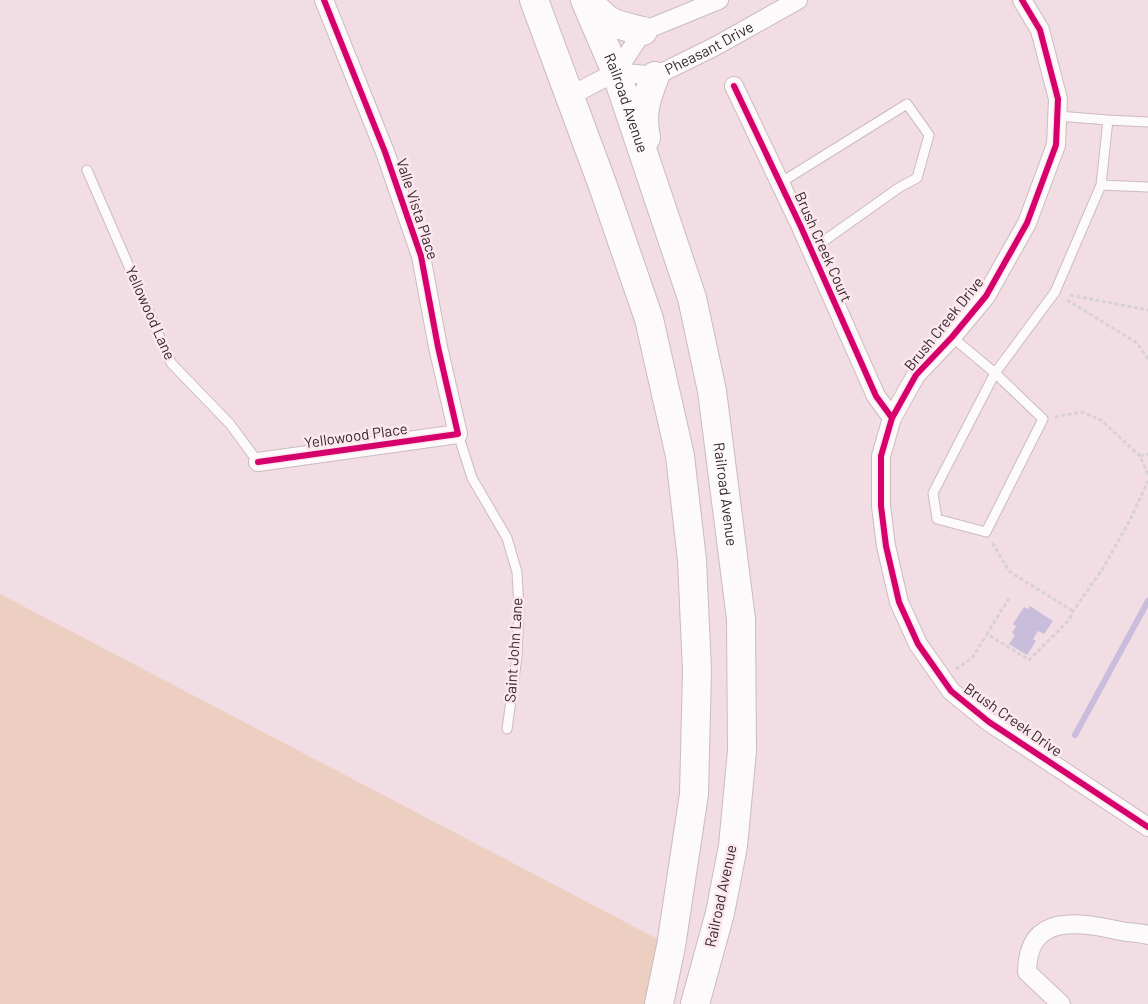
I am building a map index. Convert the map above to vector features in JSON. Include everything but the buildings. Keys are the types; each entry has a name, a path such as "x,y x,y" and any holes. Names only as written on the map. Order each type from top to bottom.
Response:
{"highway":[{"path":"534,0 649,319 680,456 692,560 697,671 694,794 672,946 660,1004"},
{"path":"586,0 603,18 616,25 643,31"},
{"name":"Railroad Avenue","path":"586,0 616,72 692,298 712,391 742,619 742,751 733,846 720,914 695,1004"},
{"path":"655,76 645,102 644,127 660,200"}],"street":[{"name":"Valle Vista Place","path":"324,0 385,152 421,256 438,347 458,434"},
{"path":"570,96 616,72 643,31 719,0"},
{"name":"Pheasant Drive","path":"616,72 655,76 714,47 798,0"},
{"name":"Brush Creek Drive","path":"1022,0 1040,30 1058,98 1056,145 1027,223 986,296 952,337 916,375 892,418 881,456 881,506 886,546 899,602 918,644 952,691 989,722 1148,827"},
{"name":"Brush Creek Court","path":"734,86 811,250 876,396 892,418"},
{"name":"Yellowood Place","path":"258,462 458,434"},
{"path":"1061,1004 1027,972 1027,957 1033,943 1043,931 1056,926 1100,926 1148,935"}],"lane":[{"path":"780,183 907,104 929,135 917,178 900,187 811,250"},
{"path":"1058,116 1148,122"},
{"path":"952,337 995,373 1043,420 986,532 937,519 933,493 995,373 1055,292 1101,185 1108,120"},
{"name":"Yellowood Lane","path":"87,170 171,363 230,424 258,462"},
{"path":"1101,185 1148,188"},
{"name":"Saint John Lane","path":"458,434 472,478 507,538 517,572 519,609 517,657 507,729"}],"path":[{"path":"1055,292 1148,310"},
{"path":"1055,292 1137,343 1148,359"},
{"path":"1043,420 1082,412 1101,420 1140,456 1148,475"},
{"path":"1140,456 1148,454"},
{"path":"987,634 1029,660 1069,620 1102,570 1130,520 1148,481"},
{"path":"986,532 1010,572 1074,611"},
{"path":"942,678 972,658 1009,598"}],"shaded area":[{"path":"0,594 671,946 659,1004 0,1004"},
{"path":"1030,606 1053,621 1044,634 1038,631 1033,639 1036,641 1027,655 1009,644 1015,635 1012,633 1016,626 1013,624 1024,607 1028,609"}],"waterway":[{"path":"1075,735 1148,601"}],"cycle path":[{"path":"258,462 458,434 438,347 421,256 385,152 324,0"},
{"path":"1022,0 1040,30 1058,99 1056,145 1027,223 986,296 952,337 916,375 892,418 881,456 881,506 886,546 899,602 918,644 951,691 989,722 1148,827"},
{"path":"734,86 801,227 876,396 892,418"}]}
